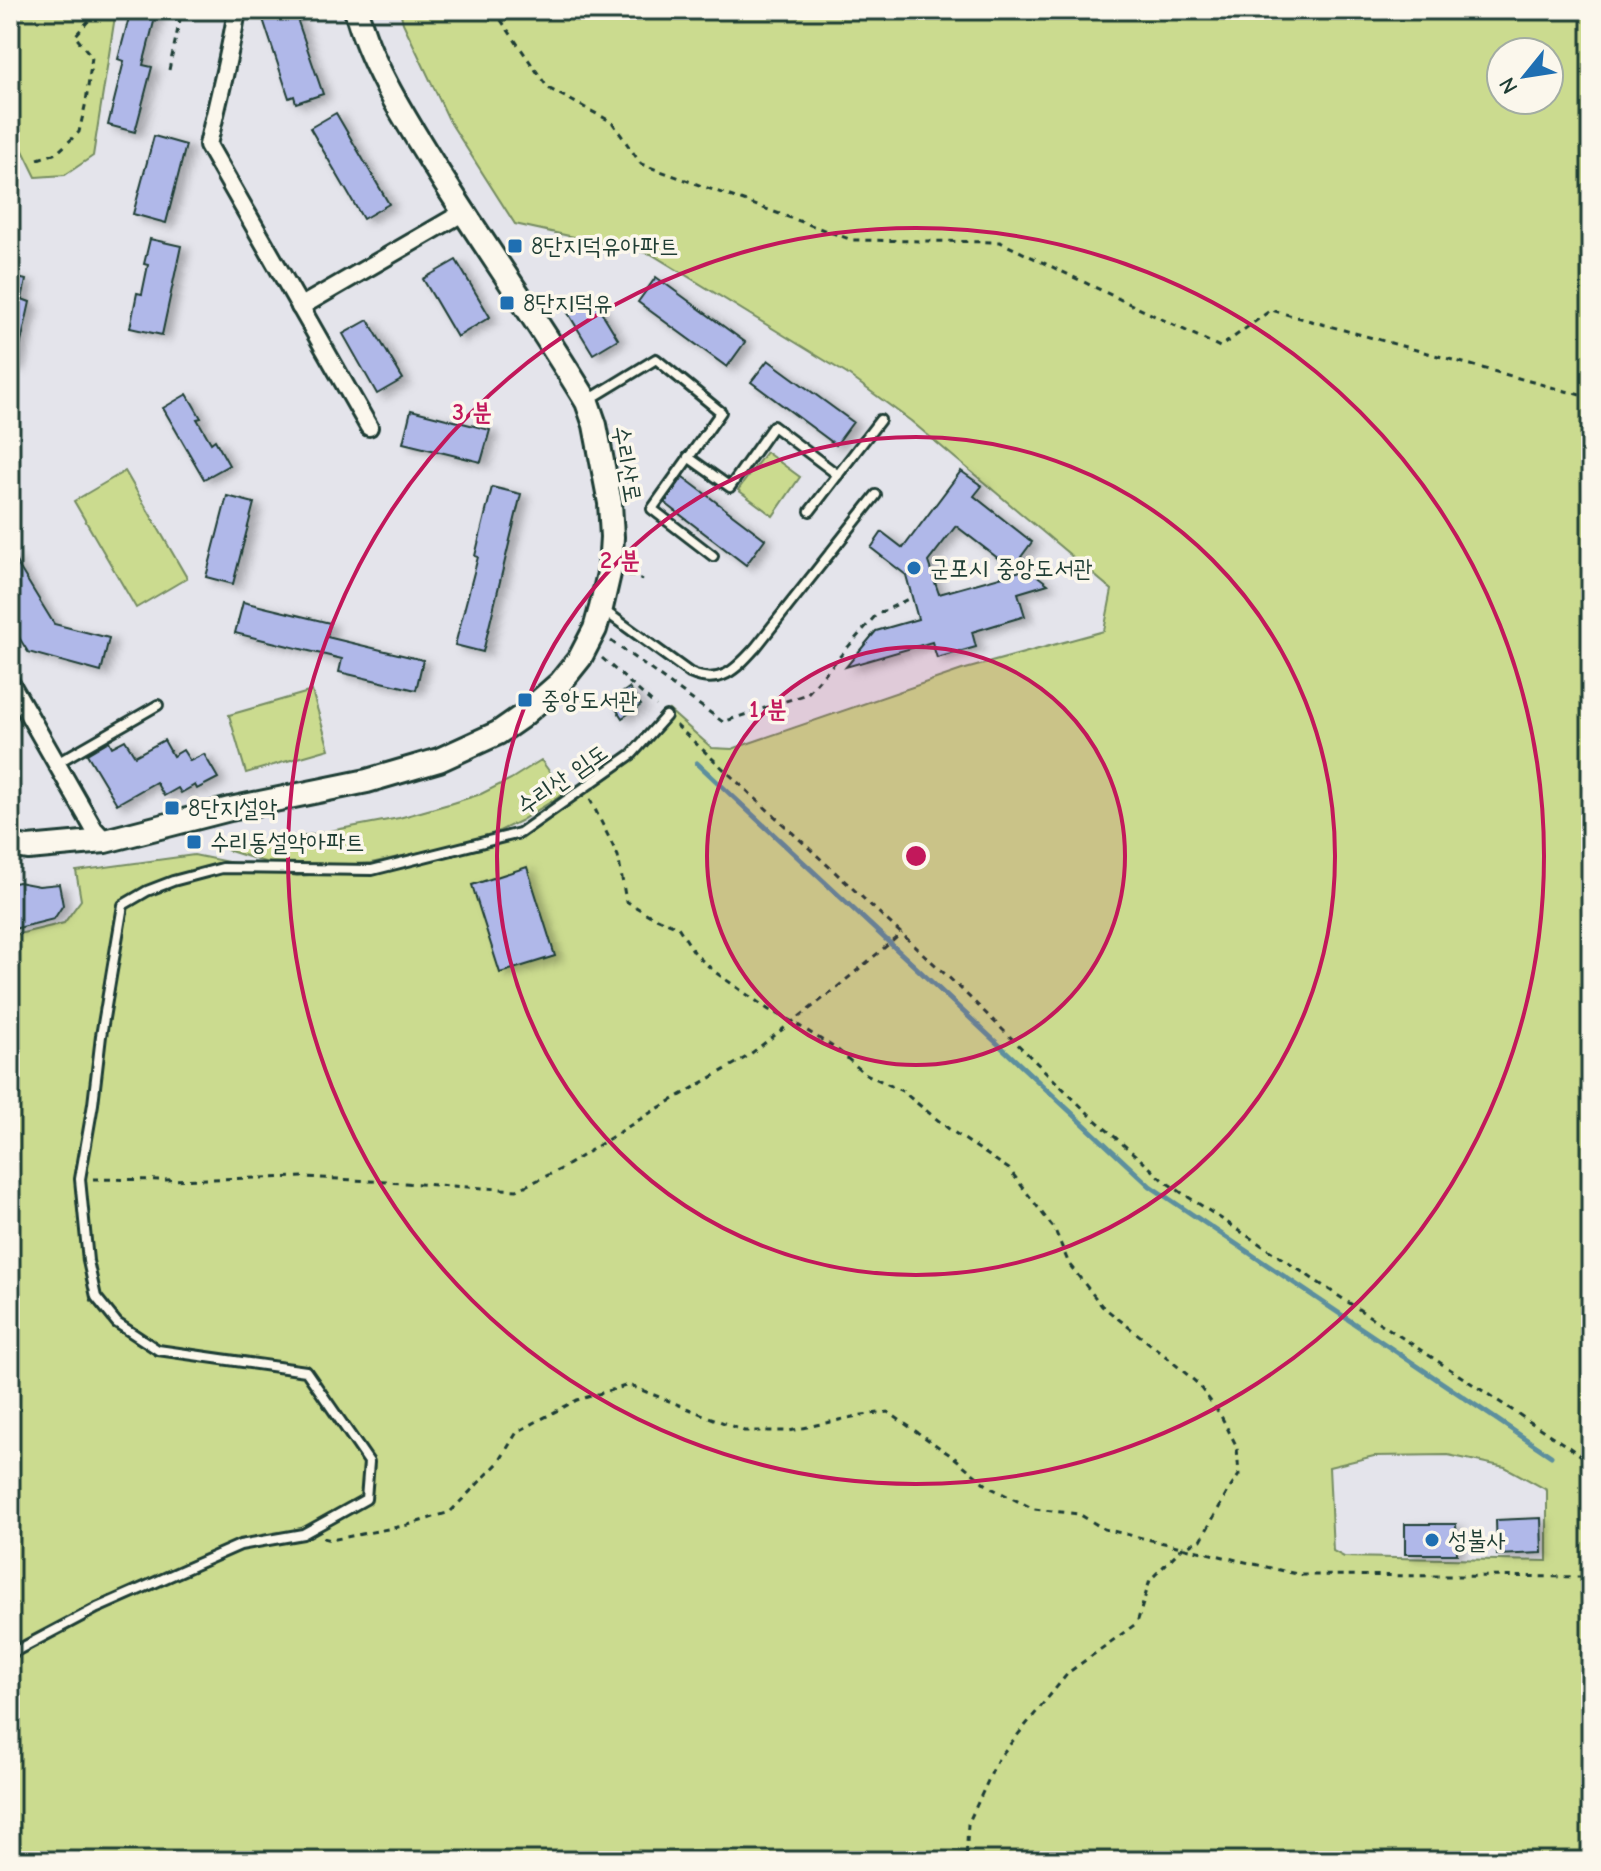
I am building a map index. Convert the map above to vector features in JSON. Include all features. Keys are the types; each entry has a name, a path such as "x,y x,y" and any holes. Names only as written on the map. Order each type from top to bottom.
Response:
{"street":[{"path":"237,10 208,145 369,427"},
{"name":"수리산로","path":"10,845 28,848 105,841 230,809 367,781 439,760 498,733 521,717 560,683 580,658 594,627 610,569 612,537 610,503 595,425 587,402 415,135 377,64 356,10"},
{"path":"300,307 464,212"},
{"path":"10,682 94,829 105,841"}],"lane":[{"path":"587,402 656,359 721,412 652,509 713,556"},
{"path":"810,511 880,420"},
{"path":"688,457 730,487 773,426 838,475"},
{"path":"594,627 690,673 707,679 722,677 756,647 876,495"},
{"path":"57,764 158,705"},
{"name":"수리산 임도","path":"80,1179 123,905 173,881 222,868 372,870 520,833 632,754 666,716"},
{"path":"10,1654 97,1608 240,1545 303,1534 366,1499 369,1462 306,1371 158,1350 117,1323 96,1297 88,1261 80,1179"}],"path":[{"path":"38,159 57,153 79,132 92,57 75,36 98,10"},
{"path":"169,70 182,10"},
{"path":"494,10 548,88 612,122 641,164 852,240 1000,242 1220,347 1271,310 1591,398"},
{"path":"594,627 723,722 807,694 876,615 912,597"},
{"path":"594,627 666,716 902,933 1091,1116 1167,1183 1591,1462"},
{"path":"585,788 618,856 626,901 678,927 696,955 715,972 769,1010 838,1050 864,1073 902,1091 949,1129 1009,1169 1055,1230 1069,1264 1102,1306 1197,1383 1220,1414 1237,1447 1239,1475 1201,1540 1183,1547 1150,1580 1137,1623 1069,1672 998,1759 968,1824 966,1861"},
{"path":"80,1179 305,1177 517,1190 561,1169 745,1058 902,933"},
{"path":"303,1534 331,1540 408,1525 450,1512 499,1462 517,1432 577,1400 629,1385 744,1431 789,1431 888,1412 956,1459 989,1487 1034,1509 1079,1514 1104,1529 1301,1575 1591,1577"}],"green space":[{"path":"10,10 116,10 93,156 65,175 36,177 10,124"},
{"path":"400,10 1591,10 1591,1861 10,1861 10,936 64,923 81,900 76,871 194,855 297,876 372,870 520,833 632,754 669,710 712,748 732,749 962,670 1104,631 1112,590 911,421 847,374 651,254 515,224 450,122 403,23","holes":["1448,1455 1505,1467 1547,1490 1547,1561 1344,1557 1333,1551 1329,1467 1374,1456"]},
{"path":"766,452 800,477 773,516 738,490"},
{"path":"125,471 187,578 136,608 74,501"},
{"path":"312,691 329,749 246,773 229,715"},
{"path":"541,760 565,793 485,838 371,863 324,867 274,865 227,850 399,818 449,804 481,794"}],"building":[{"path":"131,10 157,10 143,65 152,67 135,132 108,125 124,61 118,59"},
{"path":"265,10 294,10 323,94 296,103 294,96 289,98 263,19 267,17"},
{"path":"336,113 389,204 363,219 310,128"},
{"path":"154,136 186,145 166,223 133,214"},
{"path":"150,239 181,246 162,335 130,328 137,293 142,294"},
{"path":"456,260 490,317 457,337 423,279"},
{"path":"10,276 26,280 22,299 30,302 16,365 10,365"},
{"path":"656,277 745,342 727,367 638,302"},
{"path":"593,298 618,339 593,354 568,313"},
{"path":"368,320 403,379 377,394 343,334"},
{"path":"768,360 853,422 836,445 751,382"},
{"path":"187,394 211,443 215,440 229,465 204,479 163,408"},
{"path":"411,410 490,430 481,462 403,443"},
{"name":"군포시 중앙도서관","path":"961,471 982,486 974,496 1032,542 1012,569 956,526 928,562 939,594 1028,569 1048,584 1018,593 1025,616 972,632 976,647 937,658 932,642 846,667 876,631 918,619 906,575 871,548 882,532 903,548"},
{"path":"683,477 765,539 746,565 665,503"},
{"path":"492,487 521,494 483,652 455,645"},
{"path":"227,496 254,503 233,584 206,577"},
{"path":"10,552 54,624 109,638 101,672 28,652 10,623"},
{"path":"243,602 330,623 327,637 423,660 416,690 339,672 342,659 235,633"},
{"path":"629,688 641,705 622,718 611,701"},
{"path":"125,740 135,756 164,740 173,756 183,750 190,761 204,754 218,778 197,789 195,785 181,793 178,788 164,796 156,782 117,804 87,754 109,741 112,747"},
{"path":"527,867 555,956 500,973 472,885"},
{"path":"18,882 39,886 59,884 63,905 54,919 10,930 10,884"},
{"path":"1541,1518 1542,1553 1497,1555 1496,1520"},
{"path":"1405,1524 1456,1524 1457,1554 1405,1554"}],"waterway":[{"path":"697,763 1150,1186 1551,1456"}],"place":[{"name":"8단지덕유아파트","path":"515,246"},
{"name":"8단지덕유","path":"507,303"},
{"name":"군포시 중앙도서관","path":"914,568"},
{"name":"중앙도서관","path":"525,700"},
{"name":"8단지설악","path":"172,808"},
{"name":"수리동설악아파트","path":"194,842"},
{"name":"성불사","path":"1432,1540"}]}
